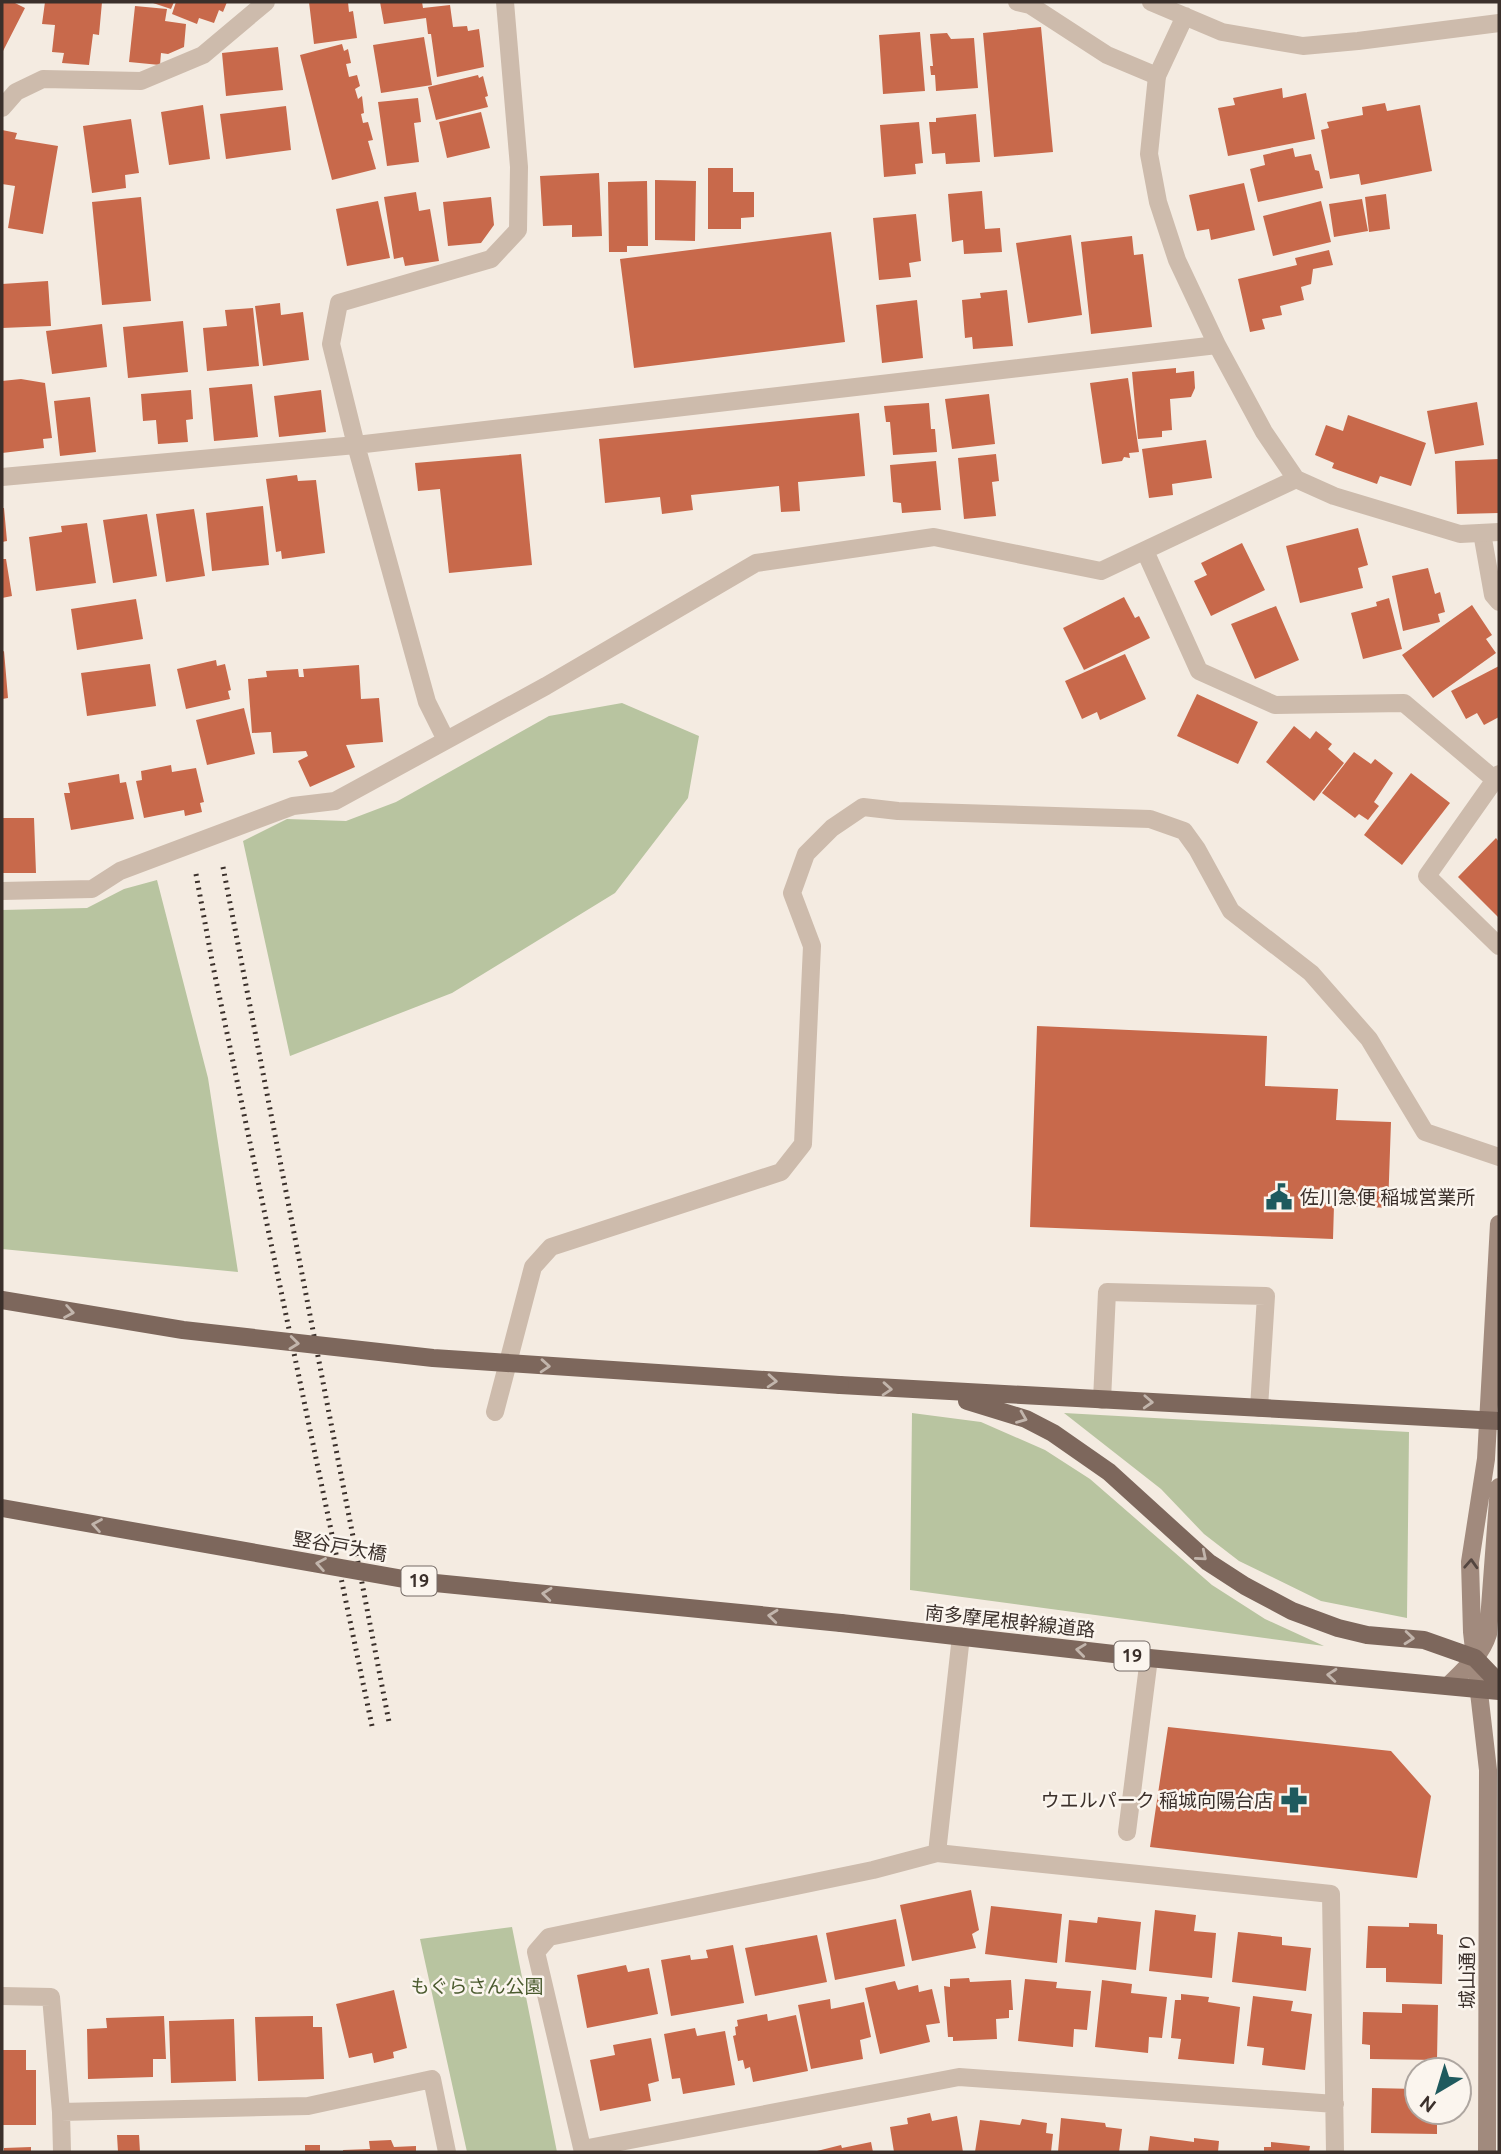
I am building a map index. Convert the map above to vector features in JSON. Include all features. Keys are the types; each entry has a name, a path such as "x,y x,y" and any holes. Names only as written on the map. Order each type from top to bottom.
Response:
{"main road":[{"path":"2,1300 183,1330 433,1358 933,1392 1429,1416 1496,1422"},
{"path":"933,1392 1016,1416 1053,1433 1109,1472 1208,1562 1292,1611 1338,1628 1367,1635 1424,1640 1475,1658 1499,1683"},
{"name":"竪谷戸大橋","path":"2,1508 415,1581 841,1623"},
{"name":"南多摩尾根幹線道路","path":"841,1623 1149,1658 1499,1691"}],"street":[{"path":"2,107 16,92 43,79 141,81 203,55 266,2"},
{"path":"446,740 427,702 331,344 339,303 491,259 518,230 519,167 505,2"},
{"path":"1017,2 1030,5 1107,55 1157,76"},
{"path":"1152,2 1222,32 1303,46 1499,23"},
{"path":"1185,16 1157,76 1149,154 1158,202 1177,260 1217,345 1264,432 1296,479 1334,496 1461,534 1491,533 1493,595 1499,602"},
{"path":"2,477 356,445 1217,345"},
{"path":"2,891 92,889 120,871 293,806 335,801 547,686 756,563 934,537 1101,571 1296,479"},
{"path":"1145,551 1199,671 1275,705 1404,703 1497,776 1427,876 1499,946"},
{"path":"495,1412 533,1267 551,1247 781,1172 803,1144 811,946 792,892 806,854 832,828 863,807 898,811 1150,819 1184,831 1231,911 1311,973 1369,1040 1424,1132 1499,1157"},
{"name":"城山通り","path":"1488,2152 1488,1770 1472,1632 1470,1562 1486,1459 1496,1422 1499,1224"},
{"path":"1102,1400 1107,1292 1266,1296 1259,1408"},
{"path":"1448,1686 1484,1647 1488,1634 1498,1492"},
{"path":"937,1853 961,1636"},
{"path":"1127,1832 1149,1658"},
{"path":"1335,2104 959,2077 583,2151 536,1952 549,1937 873,1870 937,1853 1331,1894 1335,2104 1335,2152"},
{"path":"1488,2000 1499,1967"},
{"path":"2,1996 51,1997 62,2152"},
{"path":"61,2112 308,2106 432,2079 447,2152"}],"green space":[{"path":"622,703 699,736 688,798 615,893 452,993 290,1056 243,841 287,819 346,821 396,802 549,716"},
{"path":"157,880 208,1078 238,1272 2,1249 2,910 87,908 124,889"},
{"path":"912,1413 981,1422 1045,1450 1090,1479 1212,1585 1265,1619 1324,1646 910,1590"},
{"path":"1064,1413 1409,1432 1407,1618 1321,1601 1239,1561 1204,1534 1161,1489"},
{"name":"もぐらさん公園","path":"512,1927 557,2152 467,2152 420,1939"}],"building":[{"path":"2,2 13,2 25,8 2,53"},
{"path":"45,2 102,2 99,35 93,34 89,65 62,63 64,53 52,52 55,25 42,24"},
{"path":"150,2 174,2 171,9"},
{"path":"176,2 227,2 223,12 219,10 214,23 199,18 197,24 172,14"},
{"path":"309,2 348,2 349,12 353,11 357,38 314,44"},
{"path":"380,2 422,2 423,8 450,5 453,27 467,26 468,31 479,29 484,67 437,77 426,18 384,24"},
{"path":"135,6 167,9 165,21 186,24 184,47 168,54 161,53 160,65 129,62"},
{"path":"1041,27 1053,152 994,157 983,33"},
{"path":"920,32 925,91 883,94 879,35"},
{"path":"947,33 951,39 974,38 978,88 936,91 935,75 931,75 930,66 933,66 930,34"},
{"path":"424,37 432,85 381,93 373,45"},
{"path":"342,44 344,51 348,49 351,63 346,64 349,77 357,75 360,86 355,89 358,99 362,96 364,113 361,114 363,123 368,122 373,140 368,141 376,169 332,180 300,55"},
{"path":"278,47 283,90 226,96 222,53"},
{"path":"478,75 479,78 483,76 488,107 436,120 428,87"},
{"path":"1282,88 1283,98 1306,93 1315,139 1228,156 1218,108 1235,105 1233,98"},
{"path":"418,98 421,122 414,123 419,162 387,166 378,102"},
{"path":"1385,103 1387,111 1420,105 1432,171 1361,185 1359,174 1330,179 1321,130 1329,128 1327,122 1363,115 1362,107"},
{"path":"203,105 210,159 169,165 161,112"},
{"path":"286,106 291,150 226,159 220,114"},
{"path":"481,112 490,148 447,158 439,122"},
{"path":"976,114 980,162 946,164 945,153 932,154 929,122 936,122 936,118"},
{"path":"131,119 139,173 125,175 126,188 92,193 83,126"},
{"path":"919,122 923,163 915,164 916,174 884,177 880,125"},
{"path":"2,130 17,133 15,139 58,146 43,234 8,228 15,186 2,184"},
{"path":"1293,148 1295,157 1311,154 1323,188 1258,202 1250,169 1265,165 1263,155"},
{"path":"708,168 733,168 733,192 754,192 754,217 741,218 741,229 708,229"},
{"path":"599,173 602,236 572,237 572,225 543,226 540,176"},
{"path":"655,180 696,181 695,241 655,240"},
{"path":"647,181 648,246 627,246 627,252 609,252 608,182"},
{"path":"1244,183 1255,230 1211,240 1209,229 1197,231 1189,195"},
{"path":"982,191 985,229 1000,228 1002,252 964,254 963,240 952,242 948,194"},
{"path":"416,192 419,211 430,209 439,261 405,266 403,257 394,259 384,197"},
{"path":"1386,194 1390,229 1369,232 1365,197"},
{"path":"141,197 151,301 102,305 92,202"},
{"path":"491,197 494,225 481,243 448,246 443,202"},
{"path":"1362,199 1368,231 1334,237 1329,204"},
{"path":"378,201 390,258 347,266 336,209"},
{"path":"1321,201 1331,242 1273,256 1263,216"},
{"path":"916,214 921,261 909,263 911,277 879,280 873,218"},
{"path":"831,232 845,342 634,368 620,259"},
{"path":"1071,235 1082,315 1028,323 1016,243"},
{"path":"1132,236 1134,255 1143,254 1152,327 1091,334 1081,242"},
{"path":"1329,250 1333,265 1313,269 1311,284 1301,287 1304,300 1280,306 1282,315 1262,319 1265,329 1250,332 1238,279 1297,265 1295,258"},
{"path":"48,281 51,326 2,328 2,284"},
{"path":"1007,290 1013,346 973,349 972,337 965,338 962,300 981,298 980,293"},
{"path":"917,300 923,358 882,363 876,305"},
{"path":"280,303 281,315 303,312 309,360 263,366 255,306"},
{"path":"253,308 259,366 207,371 203,328 227,326 225,310"},
{"path":"183,321 188,372 128,378 123,327"},
{"path":"102,324 107,367 52,374 46,331"},
{"path":"1176,368 1176,373 1194,371 1195,388 1191,397 1170,399 1172,430 1162,431 1162,437 1138,439 1132,372"},
{"path":"1128,378 1139,452 1129,453 1130,458 1124,457 1122,461 1102,464 1090,383"},
{"path":"21,379 45,383 52,438 43,439 44,448 2,453 2,381"},
{"path":"252,384 258,437 214,441 209,388"},
{"path":"191,390 193,419 186,420 188,442 158,444 156,420 143,421 141,394"},
{"path":"321,390 326,432 279,437 274,396"},
{"path":"989,394 995,444 952,449 945,399"},
{"path":"90,397 96,452 60,456 54,401"},
{"path":"1477,402 1484,445 1435,454 1427,411"},
{"path":"929,403 931,429 935,429 937,452 893,455 890,422 886,422 884,406"},
{"path":"859,413 865,476 798,482 800,511 781,512 779,486 691,495 693,510 662,514 660,497 605,503 599,439"},
{"path":"1348,415 1426,443 1411,486 1380,476 1377,484 1332,468 1334,463 1315,455 1326,425 1343,431"},
{"path":"1206,440 1212,478 1172,484 1173,495 1149,498 1142,449"},
{"path":"521,454 532,565 449,573 440,489 418,491 415,463"},
{"path":"996,454 999,481 992,482 996,516 964,519 958,458"},
{"path":"1499,459 1499,513 1457,514 1455,461"},
{"path":"936,461 941,510 902,513 901,503 893,502 890,465"},
{"path":"297,475 298,481 316,480 325,553 282,559 281,551 276,552 266,479"},
{"path":"263,506 269,565 212,571 206,513"},
{"path":"2,508 7,541 2,542"},
{"path":"194,509 205,576 166,582 156,514"},
{"path":"147,514 157,576 113,583 103,520"},
{"path":"87,523 96,583 36,591 29,537 62,532 61,526"},
{"path":"1358,528 1368,565 1358,568 1363,588 1300,603 1286,546"},
{"path":"1242,543 1265,590 1211,616 1194,581 1207,575 1201,563"},
{"path":"2,559 6,559 12,596 2,598"},
{"path":"1428,568 1435,594 1440,592 1445,612 1438,614 1440,622 1403,631 1392,576"},
{"path":"1124,597 1135,618 1139,616 1150,638 1084,670 1063,628"},
{"path":"1389,598 1402,649 1363,659 1351,613 1377,606 1376,602"},
{"path":"136,599 143,639 77,650 71,609"},
{"path":"1472,605 1492,635 1486,639 1496,653 1433,698 1402,655"},
{"path":"1276,606 1299,660 1255,679 1231,624"},
{"path":"4,651 8,698 2,699 2,652"},
{"path":"1125,654 1146,699 1100,720 1097,712 1082,719 1065,681"},
{"path":"216,660 217,666 225,664 231,690 228,691 230,699 186,709 177,669"},
{"path":"150,664 156,706 87,716 81,673"},
{"path":"359,665 361,699 379,698 383,742 346,745 355,767 310,787 298,761 308,756 306,751 273,753 271,732 252,733 248,679 267,677 266,671 298,669 299,677 304,677 303,669"},
{"path":"1499,666 1499,717 1484,725 1477,713 1466,719 1451,691"},
{"path":"1197,694 1258,722 1238,764 1177,736"},
{"path":"244,708 255,754 207,765 196,720"},
{"path":"1294,726 1310,739 1316,731 1332,744 1328,749 1344,763 1314,801 1266,762"},
{"path":"1354,752 1371,764 1375,759 1393,773 1374,802 1379,806 1368,820 1359,814 1355,818 1322,793"},
{"path":"171,765 172,772 196,768 204,802 200,803 202,812 185,816 184,810 144,818 136,781 142,780 141,771"},
{"path":"1411,773 1450,803 1402,865 1364,835"},
{"path":"119,774 120,783 126,782 134,819 71,830 64,793 70,793 68,783"},
{"path":"2,818 34,818 36,873 2,873"},
{"path":"1496,838 1499,842 1499,918 1458,877"},
{"path":"1037,1026 1267,1036 1265,1086 1338,1089 1336,1120 1391,1122 1388,1208 1334,1205 1333,1239 1030,1227"},
{"path":"1168,1727 1391,1751 1431,1796 1417,1878 1150,1847"},
{"path":"971,1890 979,1930 972,1934 976,1948 912,1961 900,1905"},
{"path":"991,1906 1062,1914 1057,1963 985,1954"},
{"path":"1155,1910 1196,1915 1194,1931 1216,1933 1212,1978 1149,1971"},
{"path":"1098,1917 1141,1922 1136,1970 1065,1962 1069,1920 1097,1923"},
{"path":"896,1919 905,1966 835,1980 826,1933"},
{"path":"1409,1923 1437,1924 1437,1934 1443,1935 1442,1984 1386,1982 1386,1968 1366,1968 1368,1926 1409,1927"},
{"path":"1238,1932 1282,1937 1282,1945 1311,1948 1306,1991 1232,1982"},
{"path":"817,1935 827,1982 755,1996 745,1948"},
{"path":"733,1945 744,2003 671,2016 661,1960 690,1955 691,1960 708,1958 706,1950"},
{"path":"626,1965 628,1972 649,1968 658,2014 587,2028 577,1975"},
{"path":"969,1978 970,1982 1011,1980 1013,2010 1009,2010 1009,2018 996,2019 997,2039 953,2041 953,2037 948,2037 944,1986 950,1987 950,1979"},
{"path":"1025,1979 1057,1982 1056,1988 1091,1991 1087,2030 1074,2029 1073,2047 1018,2041"},
{"path":"1102,1980 1132,1984 1131,1993 1167,1997 1162,2038 1149,2037 1148,2053 1095,2047"},
{"path":"895,1981 898,1990 918,1985 919,1992 932,1989 940,2023 926,2025 930,2042 880,2054 865,1988"},
{"path":"394,1990 407,2048 393,2052 394,2058 374,2063 372,2053 349,2058 336,2004"},
{"path":"1181,1994 1209,1997 1208,2002 1240,2007 1234,2064 1178,2059 1181,2039 1171,2038 1175,2000 1181,2000"},
{"path":"1253,1996 1293,2001 1291,2011 1312,2014 1305,2070 1262,2065 1264,2048 1247,2046"},
{"path":"830,1999 831,2009 864,2002 871,2037 860,2040 863,2059 811,2069 798,2005"},
{"path":"1402,2004 1438,2005 1437,2056 1370,2059 1370,2045 1362,2044 1363,2012 1402,2013"},
{"path":"767,2014 768,2021 796,2015 808,2071 753,2082 750,2067 745,2069 743,2060 738,2061 733,2036 736,2035 737,2020"},
{"path":"164,2016 166,2059 153,2059 153,2077 88,2079 87,2029 107,2028 106,2018"},
{"path":"313,2016 313,2027 322,2027 324,2079 258,2081 255,2017"},
{"path":"234,2019 236,2081 171,2083 169,2021"},
{"path":"695,2028 697,2036 725,2031 735,2085 683,2094 680,2078 672,2079 664,2034"},
{"path":"651,2038 659,2081 648,2084 651,2101 600,2111 590,2060 615,2055 613,2045"},
{"path":"2,2050 26,2050 26,2070 36,2070 36,2125 2,2125"},
{"path":"1372,2088 1403,2089 1403,2126 1437,2126 1437,2134 1371,2133"},
{"path":"930,2113 932,2121 957,2116 963,2152 894,2152 890,2127 908,2124 907,2118"},
{"path":"1061,2118 1105,2123 1106,2127 1122,2129 1119,2152 1058,2152"},
{"path":"1022,2119 1047,2123 1046,2133 1053,2134 1051,2152 975,2152 980,2120 1020,2125"},
{"path":"117,2135 139,2135 140,2152 118,2152"},
{"path":"1150,2136 1194,2142 1194,2138 1219,2141 1218,2152 1148,2152"},
{"path":"391,2140 394,2147 416,2146 416,2152 343,2152 370,2149 369,2141"},
{"path":"871,2142 873,2152 813,2152 841,2145 842,2148"},
{"path":"1271,2142 1310,2146 1309,2152 1264,2152 1264,2147 1271,2147"},
{"path":"305,2145 320,2145 320,2152 305,2152"},
{"path":"31,2147 31,2152 4,2152 4,2148"}],"railway":[{"path":"223,867 389,1722"},
{"path":"196,874 372,1726"}],"place":[{"name":"佐川急便 稲城営業所","path":"1279,1197"},
{"name":"ウエルパーク 稲城向陽台店","path":"1294,1800"}]}
